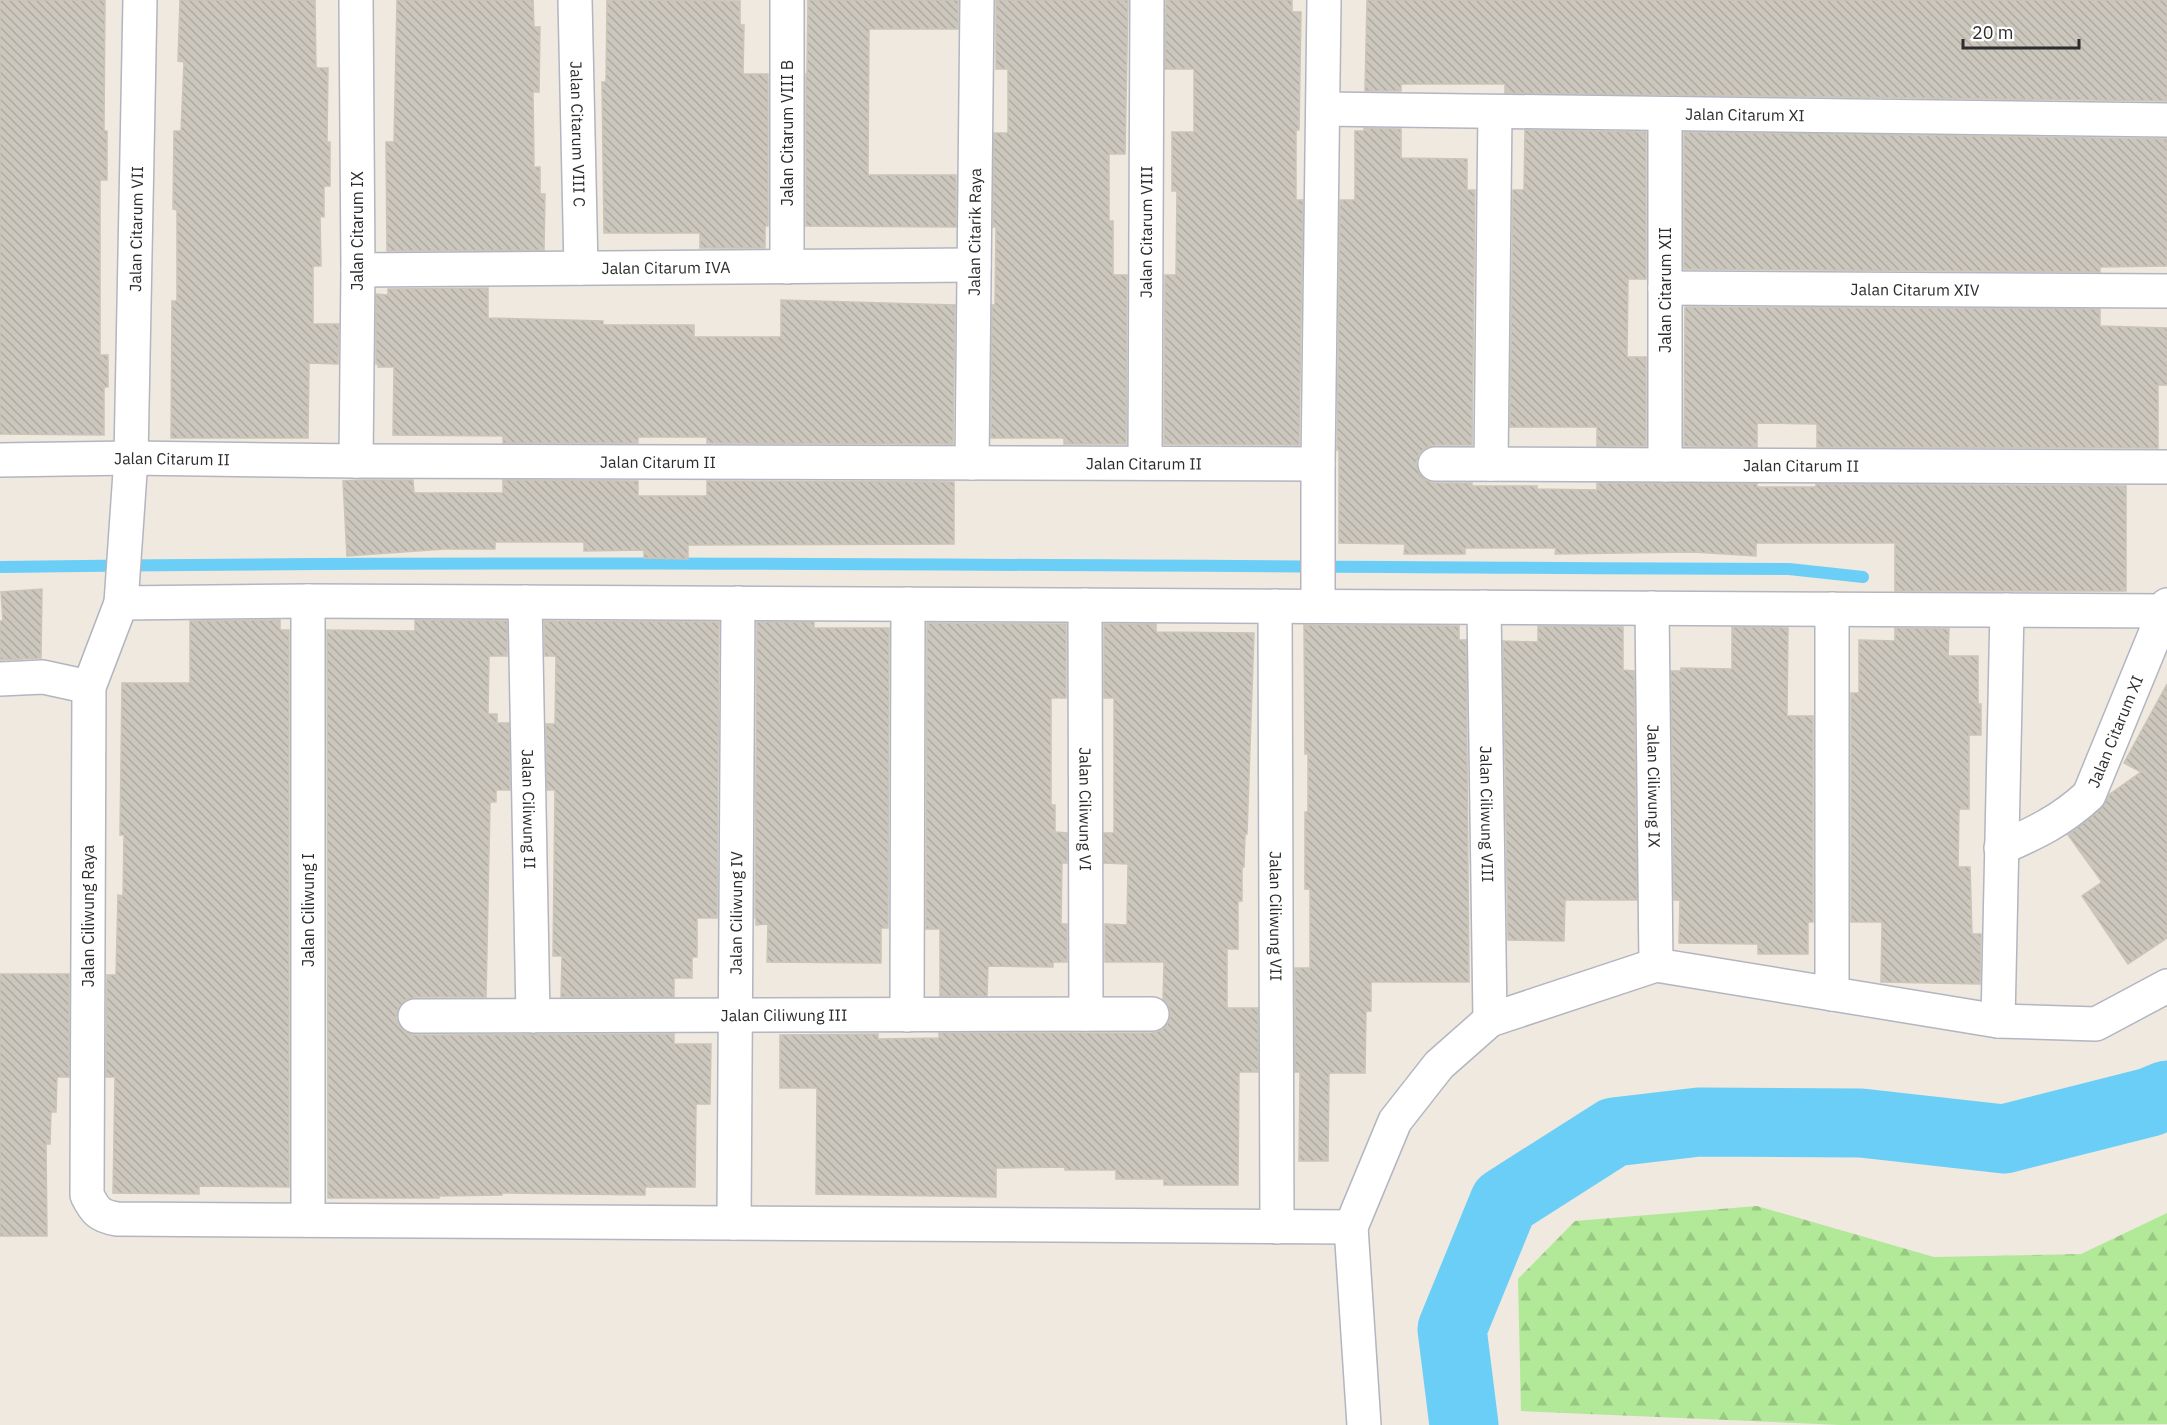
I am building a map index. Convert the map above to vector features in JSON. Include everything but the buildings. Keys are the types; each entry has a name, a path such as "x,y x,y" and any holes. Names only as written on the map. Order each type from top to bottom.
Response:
{"street":[{"name":"Jalan Citarum VII","path":"125,546 131,458 140,0"},
{"name":"Jalan Citarum IX","path":"356,0 358,270 356,462"},
{"name":"Jalan Citarum VIII C","path":"576,0 581,268"},
{"name":"Jalan Citarum VIII B","path":"787,0 787,267"},
{"name":"Jalan Citarik Raya","path":"972,463 977,0"},
{"name":"Jalan Citarum VIII","path":"1145,463 1147,0"},
{"path":"1318,596 1324,0"},
{"name":"Jalan Citarum XI","path":"1323,110 2167,120"},
{"path":"1491,464 1495,112"},
{"name":"Jalan Citarum XII","path":"1665,114 1665,465"},
{"name":"Jalan Citarum IVA","path":"358,270 974,265"},
{"name":"Jalan Citarum XIV","path":"1665,288 2167,291"},
{"name":"Jalan Citarum II","path":"0,460 131,458 356,462 1318,464"},
{"name":"Jalan Citarum II","path":"1436,464 2167,467"},
{"name":"Jalan Ciliwung Raya","path":"125,546 122,593 89,687 87,1195 94,1208 103,1216 117,1219 309,1220"},
{"path":"122,593 308,601 1275,606 1318,596 1484,607 2007,610 2166,608"},
{"name":"Jalan Ciliwung I","path":"308,601 309,1220"},
{"name":"Jalan Ciliwung II","path":"525,602 533,1016"},
{"name":"Jalan Ciliwung IV","path":"734,1223 738,603"},
{"path":"907,1014 908,604"},
{"name":"Jalan Ciliwung VI","path":"1085,605 1086,1014"},
{"name":"Jalan Ciliwung VII","path":"1275,606 1276,1227"},
{"name":"Jalan Ciliwung VIII","path":"1484,607 1490,1020"},
{"name":"Jalan Ciliwung IX","path":"1652,608 1656,965"},
{"name":"Jalan Citarum XI","path":"2001,848 2047,827 2070,813 2089,795 2166,608"},
{"path":"1832,609 1832,994"},
{"path":"1998,1021 2007,610"},
{"path":"0,679 43,677 89,687"},
{"path":"1364,1425 1351,1227 1395,1121 1439,1065 1490,1020 1656,965 1998,1021 2096,1024 2167,986"},
{"name":"Jalan Ciliwung III","path":"415,1016 1152,1014"},
{"path":"309,1220 1351,1227"}],"green space":[{"path":"1757,1206 1934,1257 2081,1254 2167,1213 2167,1424 1841,1425 1521,1411 1518,1279 1575,1221"}],"waterway":[{"path":"0,567 447,564 1118,565 1789,569 1863,577"},
{"path":"1464,1425 1452,1329 1504,1202 1614,1132 1699,1122 1861,1123 2004,1139 2150,1102 2167,1095"}]}
